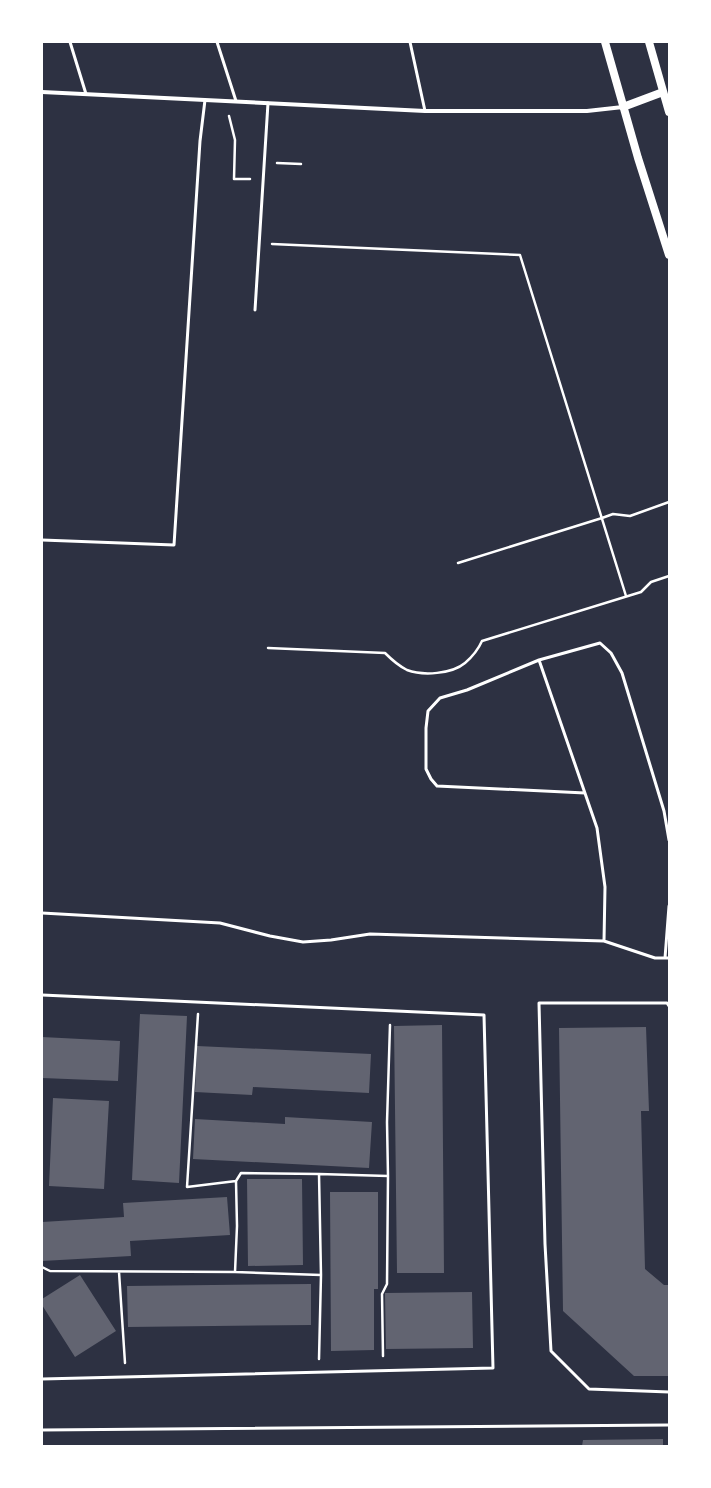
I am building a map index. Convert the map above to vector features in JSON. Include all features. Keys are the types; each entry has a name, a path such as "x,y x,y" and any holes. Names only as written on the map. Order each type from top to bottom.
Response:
{"main road":[{"path":"605,42 623,107 669,254"},
{"path":"649,42 669,112"},
{"path":"623,107 663,92"}],"street":[{"path":"42,92 426,111 587,111 623,107"}],"lane":[{"path":"70,42 86,94"},
{"path":"217,42 236,101"},
{"path":"410,42 426,111"},
{"path":"42,540 174,545 199,157 205,100"},
{"path":"255,310 268,103"},
{"path":"585,793 437,786 431,779 426,769 426,728 428,710 440,698 467,690 539,660 600,643 611,653 622,673 664,812 669,840"},
{"path":"539,660 597,828 604,887 604,941"},
{"path":"665,958 669,906"},
{"path":"42,913 220,923 270,936 303,942 331,940 370,934 604,941 656,958 669,958"},
{"path":"42,995 484,1015 494,1368 42,1379"},
{"path":"669,1006 667,1003 538,1003 545,1244 551,1351 589,1389 669,1392"},
{"path":"42,1430 669,1425"}],"path":[{"path":"229,115 235,140 234,179 273,180 274,163 301,164"},
{"path":"269,244 520,255 626,596"},
{"path":"458,564 613,514 630,516 669,502"},
{"path":"268,648 385,653 393,661 407,670 423,673 439,673 464,664 477,651 482,641 641,592 651,582 669,576"},
{"path":"198,1002 187,1187 236,1181"},
{"path":"383,1371 382,1294 387,1284 387,1122 391,1011"},
{"path":"235,1272 238,1226 236,1181 241,1173 388,1176"},
{"path":"319,1174 321,1275 319,1373"},
{"path":"42,1267 50,1271 235,1272 321,1275"},
{"path":"119,1272 126,1377"}],"building":[{"path":"140,1014 187,1016 179,1183 132,1180"},
{"path":"442,1025 444,1273 397,1273 394,1026"},
{"path":"646,1027 649,1111 641,1111 645,1269 664,1285 669,1285 669,1376 634,1376 563,1311 559,1028"},
{"path":"42,1037 120,1041 118,1081 42,1078"},
{"path":"197,1046 371,1054 369,1093 253,1087 252,1095 195,1092"},
{"path":"53,1098 109,1101 104,1189 49,1186"},
{"path":"285,1117 372,1122 369,1168 193,1159 195,1119 285,1124"},
{"path":"247,1179 302,1179 303,1265 248,1266"},
{"path":"330,1192 378,1192 378,1289 374,1289 374,1350 331,1351"},
{"path":"227,1197 230,1235 130,1241 131,1256 42,1261 42,1222 124,1217 123,1203"},
{"path":"80,1275 116,1331 75,1357 42,1305 42,1299"},
{"path":"311,1284 311,1325 128,1327 127,1286"},
{"path":"472,1292 473,1348 386,1349 385,1293"},
{"path":"663,1439 663,1446 582,1446 583,1440"}]}
